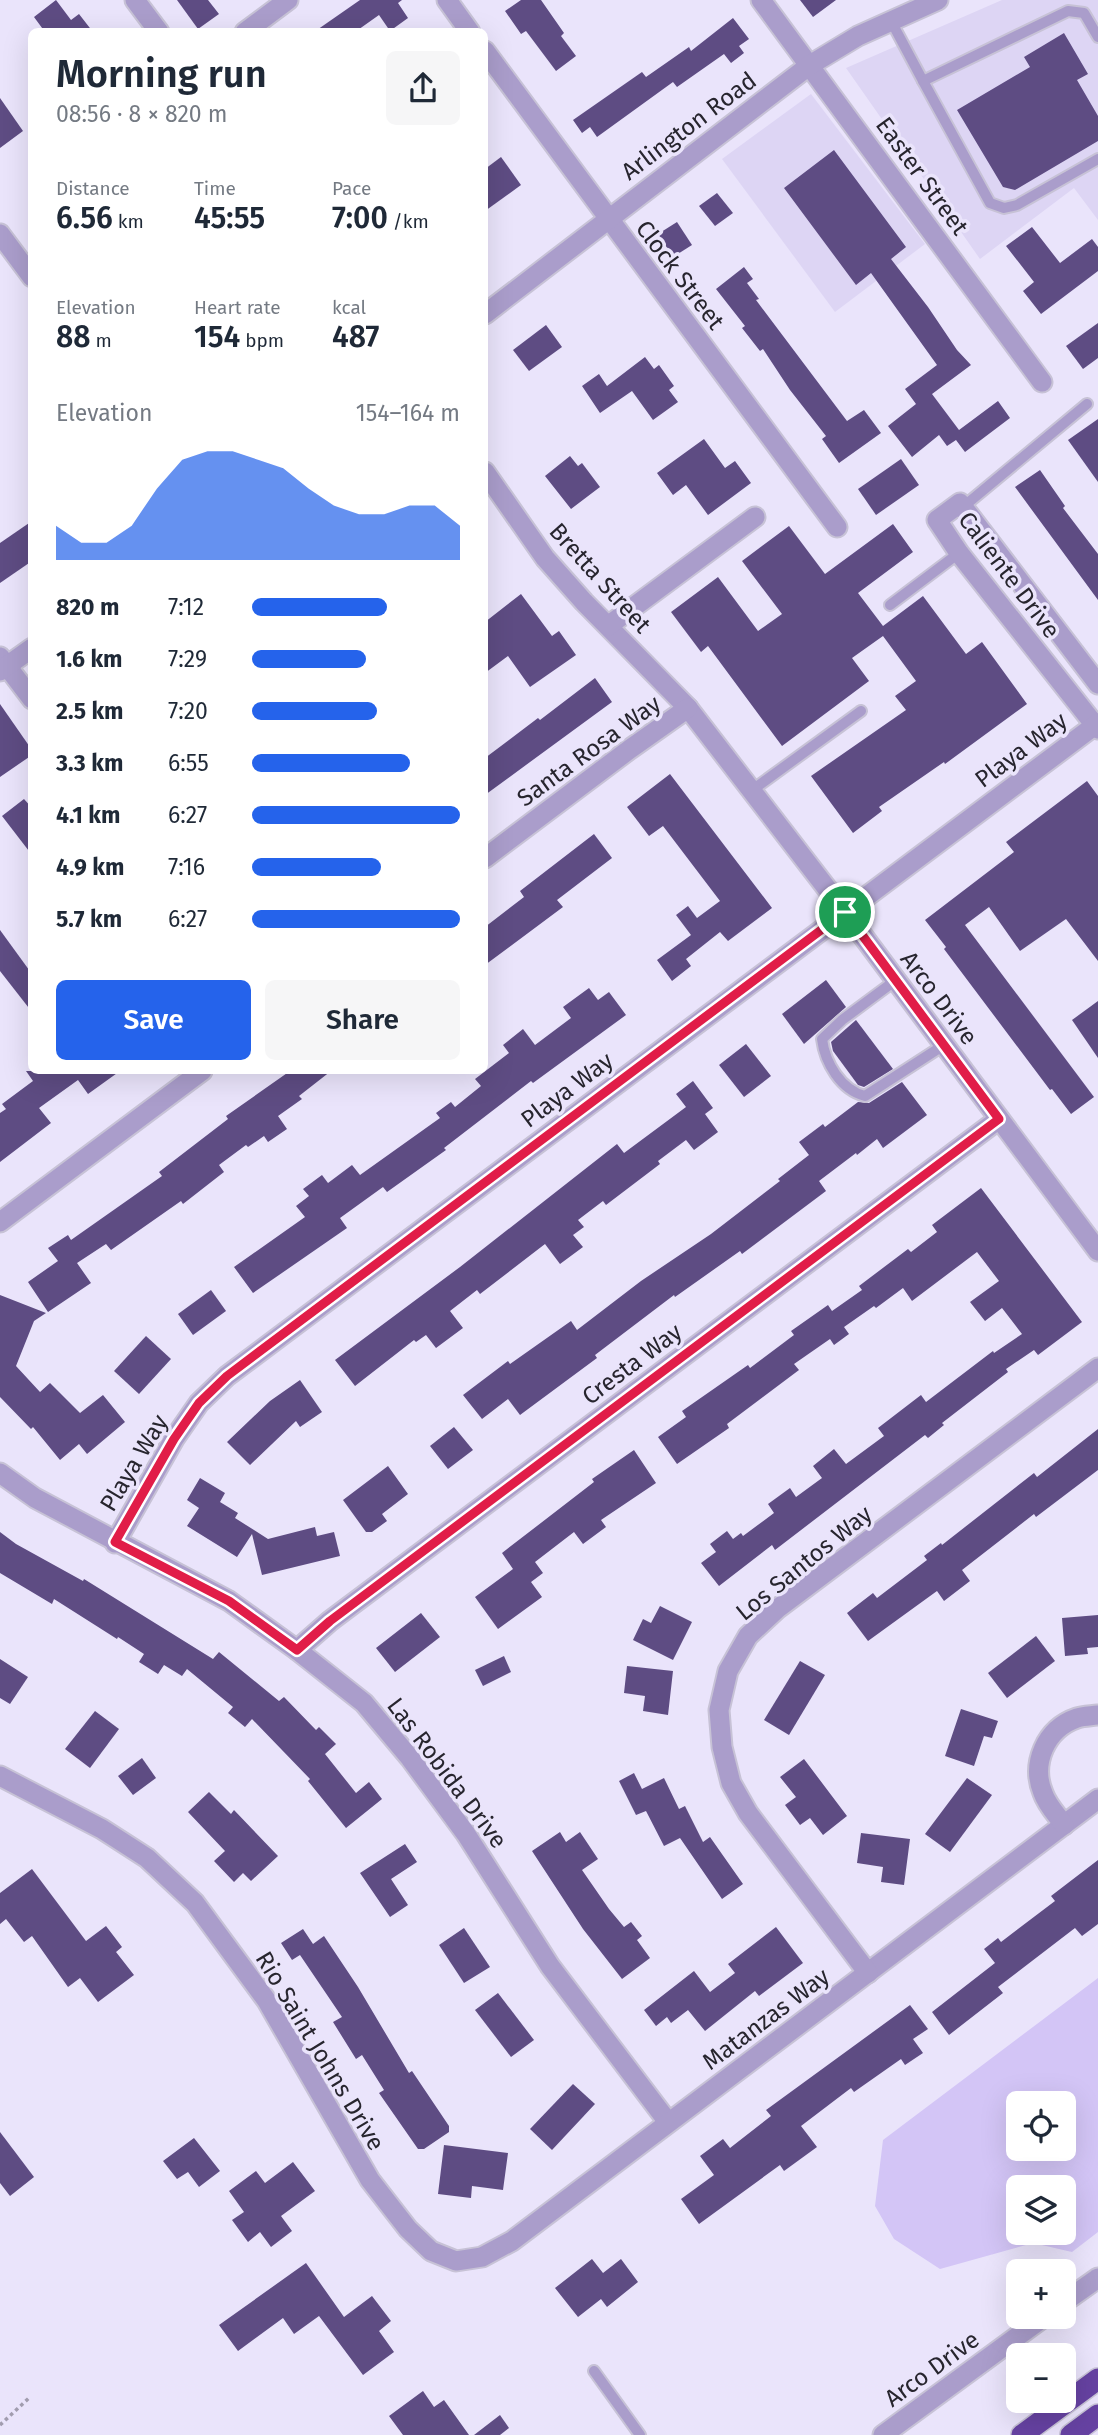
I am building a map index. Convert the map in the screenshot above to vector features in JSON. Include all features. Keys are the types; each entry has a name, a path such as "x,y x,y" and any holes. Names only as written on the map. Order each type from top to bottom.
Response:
{"highway":[{"path":"1022,2435 1098,2379"},
{"path":"1071,2435 1098,2415"}],"street":[{"path":"135,0 156,28"},
{"path":"250,28 288,0"},
{"path":"447,0 467,28"},
{"name":"Easter Street","path":"761,0 1042,382"},
{"name":"Arlington Road","path":"488,312 810,65 858,36 938,0"},
{"name":"Clock Street","path":"488,55 837,527"},
{"path":"0,234 28,272"},
{"name":"Bretta Street","path":"488,476 545,558 688,708"},
{"name":"Caliente Drive","path":"1097,726 959,552 937,520 960,503 1098,684"},
{"path":"608,626 755,517"},
{"path":"28,650 2,665 28,694"},
{"name":"Arco Drive","path":"688,708 845,912 1098,1251"},
{"name":"Santa Rosa Way","path":"488,856 688,708"},
{"name":"Playa Way","path":"115,1542 174,1439 199,1403 227,1376 1097,726"},
{"path":"0,1223 198,1074"},
{"name":"Cresta Way","path":"297,1650 341,1613 999,1119"},
{"name":"Los Santos Way","path":"868,1973 748,1813 730,1783 722,1747 719,1710 729,1671 748,1636 777,1609 1098,1368"},
{"name":"Las Robida Drive","path":"0,1473 35,1498 229,1601 364,1703 410,1758 466,1834 550,1966 668,2122"},
{"path":"1064,1825 1044,1796 1040,1785 1037,1774 1041,1751 1054,1733 1075,1719 1098,1715"},
{"name":"Rio Saint Johns Drive","path":"0,1776 125,1843 147,1858 195,1903 267,2001 370,2180 408,2229 430,2251 456,2261"},
{"name":"Matanzas Way","path":"456,2261 482,2257 512,2241 1098,1799"},
{"path":"1076,2294 1098,2278"},
{"name":"Arco Drive","path":"883,2435 1028,2329"}],"lane":[{"path":"923,81 1068,11 1084,13 1098,37"},
{"path":"891,21 990,203 1004,208 1017,205 1098,159"},
{"path":"963,507 1087,404"},
{"path":"890,605 959,552"},
{"path":"751,791 861,711"},
{"path":"896,980 842,1020 822,1039 824,1053 843,1084 855,1094 865,1096 944,1045"},
{"path":"594,2371 640,2435"}],"path":[{"path":"0,2426 29,2398"}],"shaded area":[{"path":"1002,0 1098,0 1098,220 1074,188 980,259 846,68"},
{"path":"811,94 925,244 835,312 722,159"},
{"path":"1098,1978 1098,2232 1072,2252 1042,2245 1076,2245 1076,2175 1006,2175 1006,2245 1026,2245 940,2269 894,2239 875,2206 883,2140"}],"building":[{"path":"56,0 71,20 79,14 90,28 42,28 34,17"},
{"path":"177,0 208,0 219,14 197,28"},
{"path":"360,0 402,0 398,3 408,18 394,28 388,28 379,15 361,28 320,28"},
{"path":"521,0 541,0 564,33 561,36 576,56 556,71 526,31 521,34 505,11"},
{"path":"800,0 836,0 813,17"},
{"path":"733,18 749,39 739,46 744,53 731,63 724,54 677,87 673,82 597,137 590,127 582,133 573,120 642,72 646,77 689,47 691,51"},
{"path":"1064,33 1088,74 1077,80 1098,116 1098,141 1015,190 1003,187 957,110 1030,67 1024,57"},
{"path":"0,98 23,131 0,148"},
{"path":"834,150 906,247 891,259 957,350 971,365 932,394 959,430 998,401 1010,418 965,452 956,440 947,446 939,435 912,457 888,426 916,404 905,389 937,365 871,273 856,285 784,188"},
{"path":"501,157 521,185 488,209 488,167"},
{"path":"717,193 733,213 715,226 699,206"},
{"path":"677,222 692,245 673,257 658,234"},
{"path":"1032,227 1060,263 1092,239 1098,247 1098,271 1041,314 1023,291 1034,282 1006,246"},
{"path":"744,267 753,279 747,283 759,299 756,300 847,421 864,410 881,433 839,463 822,439 826,436 790,390 763,349 760,351 742,328 745,326 716,289"},
{"path":"1098,323 1098,358 1083,369 1066,346"},
{"path":"546,325 562,347 529,371 513,350"},
{"path":"645,357 654,369 659,365 674,386 669,390 678,402 653,420 632,391 600,413 582,386 599,374 607,386"},
{"path":"1098,419 1098,482 1068,440"},
{"path":"704,439 725,468 735,461 751,483 708,515 686,485 673,495 657,473"},
{"path":"570,456 578,466 582,463 600,487 571,509 545,476"},
{"path":"901,459 919,485 876,515 858,489"},
{"path":"1040,470 1065,506 1063,508 1098,554 1098,600 1015,487"},
{"path":"28,524 28,564 0,583 0,543"},
{"path":"893,524 913,552 858,593 883,626 923,596 966,654 982,642 1027,704 945,764 944,762 879,807 882,811 853,833 811,776 906,710 895,696 916,681 883,636 852,658 869,681 782,746 708,646 701,652 671,612 718,577 758,631 782,614 742,561 789,526 825,574"},
{"path":"521,594 552,636 559,631 576,655 530,687 508,656 488,671 488,620"},
{"path":"595,678 612,702 488,793 488,756 538,718 540,720"},
{"path":"0,704 28,744 28,758 0,777"},
{"path":"670,774 772,908 728,941 720,932 686,959 691,966 672,981 657,960 691,935 676,915 688,906 697,918 720,901 663,826 649,836 627,807"},
{"path":"1087,781 1098,796 1098,961 1066,919 1020,951 989,907 965,925 1094,1097 1071,1114 1052,1089 1050,1090 925,920 1014,852 1006,842"},
{"path":"24,799 28,804 28,850 2,816"},
{"path":"594,834 612,858 557,900 563,907 488,963 488,925 524,897 520,891"},
{"path":"0,930 28,968 28,1007 0,971"},
{"path":"826,980 846,1007 804,1044 782,1014"},
{"path":"589,988 598,1000 609,992 626,1015 533,1083 531,1081 444,1148 446,1150 387,1192 383,1187 340,1218 347,1228 253,1293 234,1267 305,1217 296,1206 309,1196 303,1189 322,1175 328,1183 352,1165 360,1175 440,1118 436,1113 451,1102 455,1107 481,1086 475,1079 482,1074 488,1074 488,1069 509,1053 503,1045 523,1029 535,1045 571,1018 563,1007"},
{"path":"1098,1001 1098,1058 1072,1020"},
{"path":"856,1020 893,1069 864,1087 858,1085 833,1051 831,1042"},
{"path":"746,1044 771,1076 744,1097 719,1065"},
{"path":"28,1074 116,1074 88,1094 78,1080 39,1108 51,1123 0,1162 0,1113 6,1109 2,1104 33,1081"},
{"path":"286,1074 327,1074 299,1096 302,1099 278,1116 287,1129 268,1142 264,1136 248,1147 246,1145 219,1165 224,1172 183,1204 181,1201 111,1250 106,1244 77,1263 91,1283 48,1312 28,1282 58,1261 48,1248 68,1235 71,1240 162,1176 159,1172 228,1119 226,1116"},
{"path":"693,1081 713,1108 705,1114 718,1132 694,1150 686,1140 658,1161 660,1164 606,1205 603,1201 578,1220 584,1227 573,1235 583,1247 560,1264 545,1244 480,1294 477,1290 450,1311 463,1328 436,1348 426,1335 416,1342 414,1340 355,1386 335,1360 460,1267 617,1144 624,1153 686,1107 676,1094"},
{"path":"902,1082 927,1115 883,1148 877,1139 857,1155 856,1153 819,1181 826,1191 742,1254 740,1251 675,1297 674,1295 595,1355 597,1358 520,1415 508,1399 482,1419 463,1395 508,1361 510,1364 571,1321 577,1330 780,1181 778,1179 809,1155 799,1142 823,1124 825,1127 858,1102 869,1103"},
{"path":"981,1188 1082,1322 1038,1355 1034,1350 1006,1369 1008,1372 942,1423 944,1425 928,1438 925,1435 775,1550 772,1545 719,1586 701,1563 716,1552 710,1544 727,1531 733,1539 741,1533 743,1536 774,1513 768,1504 790,1488 796,1497 822,1478 813,1466 834,1449 846,1464 884,1436 878,1428 921,1395 926,1402 993,1351 994,1353 1022,1334 1002,1308 985,1321 970,1302 999,1281 977,1252 912,1301 903,1288 844,1327 849,1334 834,1345 830,1339 794,1364 799,1370 727,1424 729,1428 677,1464 658,1437 686,1417 682,1411 748,1365 750,1368 794,1335 791,1331 828,1305 832,1311 862,1290 859,1286 908,1249 911,1252 937,1232 932,1225"},
{"path":"211,1290 226,1311 193,1335 178,1314"},
{"path":"0,1295 46,1313 34,1321 16,1366 40,1392 50,1383 80,1413 103,1395 125,1422 87,1454 79,1444 60,1460 33,1427 31,1429 0,1397"},
{"path":"146,1336 171,1359 139,1394 114,1371"},
{"path":"300,1380 322,1412 300,1427 296,1421 250,1465 227,1442 270,1401"},
{"path":"454,1427 473,1450 448,1469 430,1446"},
{"path":"1098,1429 1098,1470 1036,1517 1034,1514 962,1570 970,1581 944,1601 937,1591 868,1641 847,1613 873,1593 877,1598 927,1560 924,1556 941,1543 942,1545 1034,1473 1037,1477"},
{"path":"634,1450 656,1483 601,1520 606,1527 583,1544 574,1532 535,1562 543,1573 531,1582 542,1597 498,1629 475,1597 513,1569 502,1553 594,1482 592,1479"},
{"path":"388,1466 408,1494 382,1514 387,1521 372,1532 366,1532 343,1500"},
{"path":"200,1478 225,1493 220,1502 238,1513 235,1518 268,1539 315,1527 317,1536 334,1532 340,1556 262,1575 252,1534 237,1557 187,1526 199,1508 187,1500"},
{"path":"0,1532 16,1544 83,1581 84,1579 213,1659 219,1652 279,1701 284,1697 316,1730 319,1727 336,1744 325,1754 356,1793 369,1782 382,1799 346,1828 308,1781 310,1779 252,1719 245,1727 228,1713 233,1707 187,1669 182,1676 164,1665 158,1674 139,1662 144,1654 118,1637 117,1639 54,1599 52,1604 0,1573"},
{"path":"660,1606 692,1622 673,1660 633,1640 643,1619 651,1623"},
{"path":"421,1613 440,1637 395,1672 376,1648"},
{"path":"1098,1615 1098,1647 1087,1648 1088,1654 1065,1656 1062,1618"},
{"path":"1036,1636 1055,1661 1007,1698 988,1673"},
{"path":"504,1656 511,1672 483,1686 475,1670"},
{"path":"0,1659 28,1677 10,1704 0,1698"},
{"path":"800,1661 825,1675 789,1735 764,1720"},
{"path":"627,1666 673,1671 668,1715 643,1711 645,1696 624,1693"},
{"path":"961,1709 998,1721 992,1738 984,1736 974,1766 945,1756"},
{"path":"95,1711 119,1729 90,1768 65,1749"},
{"path":"142,1758 156,1778 133,1795 118,1776"},
{"path":"804,1759 847,1816 823,1835 810,1818 800,1825 785,1805 796,1797 780,1777"},
{"path":"634,1773 642,1789 664,1778 679,1809 685,1806 703,1842 710,1837 743,1884 722,1899 680,1838 664,1846 646,1811 636,1815 619,1781"},
{"path":"967,1778 992,1795 950,1852 925,1834"},
{"path":"209,1792 231,1814 234,1810 278,1856 251,1881 243,1873 234,1882 214,1861 225,1851 188,1812"},
{"path":"560,1832 566,1842 580,1832 598,1859 582,1870 624,1927 631,1922 642,1936 637,1940 650,1958 622,1979 583,1929 532,1851"},
{"path":"861,1833 910,1839 904,1885 881,1882 883,1867 857,1863"},
{"path":"405,1844 417,1862 391,1879 408,1905 390,1917 360,1873"},
{"path":"1098,1860 1098,1924 1082,1936 1075,1928 998,1987 1003,1993 949,2035 932,2012 995,1963 984,1949 998,1938 1001,1942 1055,1901 1051,1896"},
{"path":"32,1869 86,1941 106,1926 122,1947 116,1952 134,1975 98,2002 80,1978 68,1987 32,1936 24,1942 6,1919 0,1924 0,1893"},
{"path":"776,1927 803,1963 759,1996 755,1991 705,2031 688,2010 671,2023 667,2017 656,2026 644,2010 694,1971 710,1992 735,1973 728,1964"},
{"path":"464,1928 490,1967 464,1983 439,1945"},
{"path":"303,1929 313,1944 324,1936 409,2073 412,2071 449,2126 449,2132 424,2149 418,2149 379,2093 384,2090 362,2055 356,2059 333,2022 342,2017 300,1955 292,1960 281,1943"},
{"path":"498,1993 534,2040 511,2057 475,2010"},
{"path":"910,2005 928,2029 913,2039 923,2053 905,2065 901,2059 854,2092 851,2088 801,2126 817,2147 784,2171 780,2165 699,2224 681,2199 714,2175 700,2156 723,2139 730,2148 771,2116 766,2110"},
{"path":"573,2084 595,2104 552,2150 530,2129"},
{"path":"0,2132 34,2177 10,2196 0,2183"},
{"path":"194,2138 220,2171 199,2187 188,2172 177,2179 163,2161"},
{"path":"444,2145 508,2153 503,2190 472,2186 471,2198 438,2194"},
{"path":"293,2162 315,2191 281,2216 292,2231 271,2247 260,2232 248,2242 232,2220 244,2212 229,2191 256,2171 265,2183"},
{"path":"592,2259 603,2273 621,2259 638,2282 607,2307 601,2299 578,2317 555,2288"},
{"path":"306,2263 344,2317 372,2296 391,2321 379,2331 394,2352 363,2375 319,2316 294,2334 283,2318 238,2351 219,2325"},
{"path":"423,2391 434,2407 444,2400 469,2435 403,2435 389,2416"},
{"path":"500,2415 509,2428 500,2435 474,2435"}],"route":[{"path":"845,912 999,1119 330,1621 297,1650 229,1601 115,1542 174,1439 199,1403 227,1376 845,912"}]}
